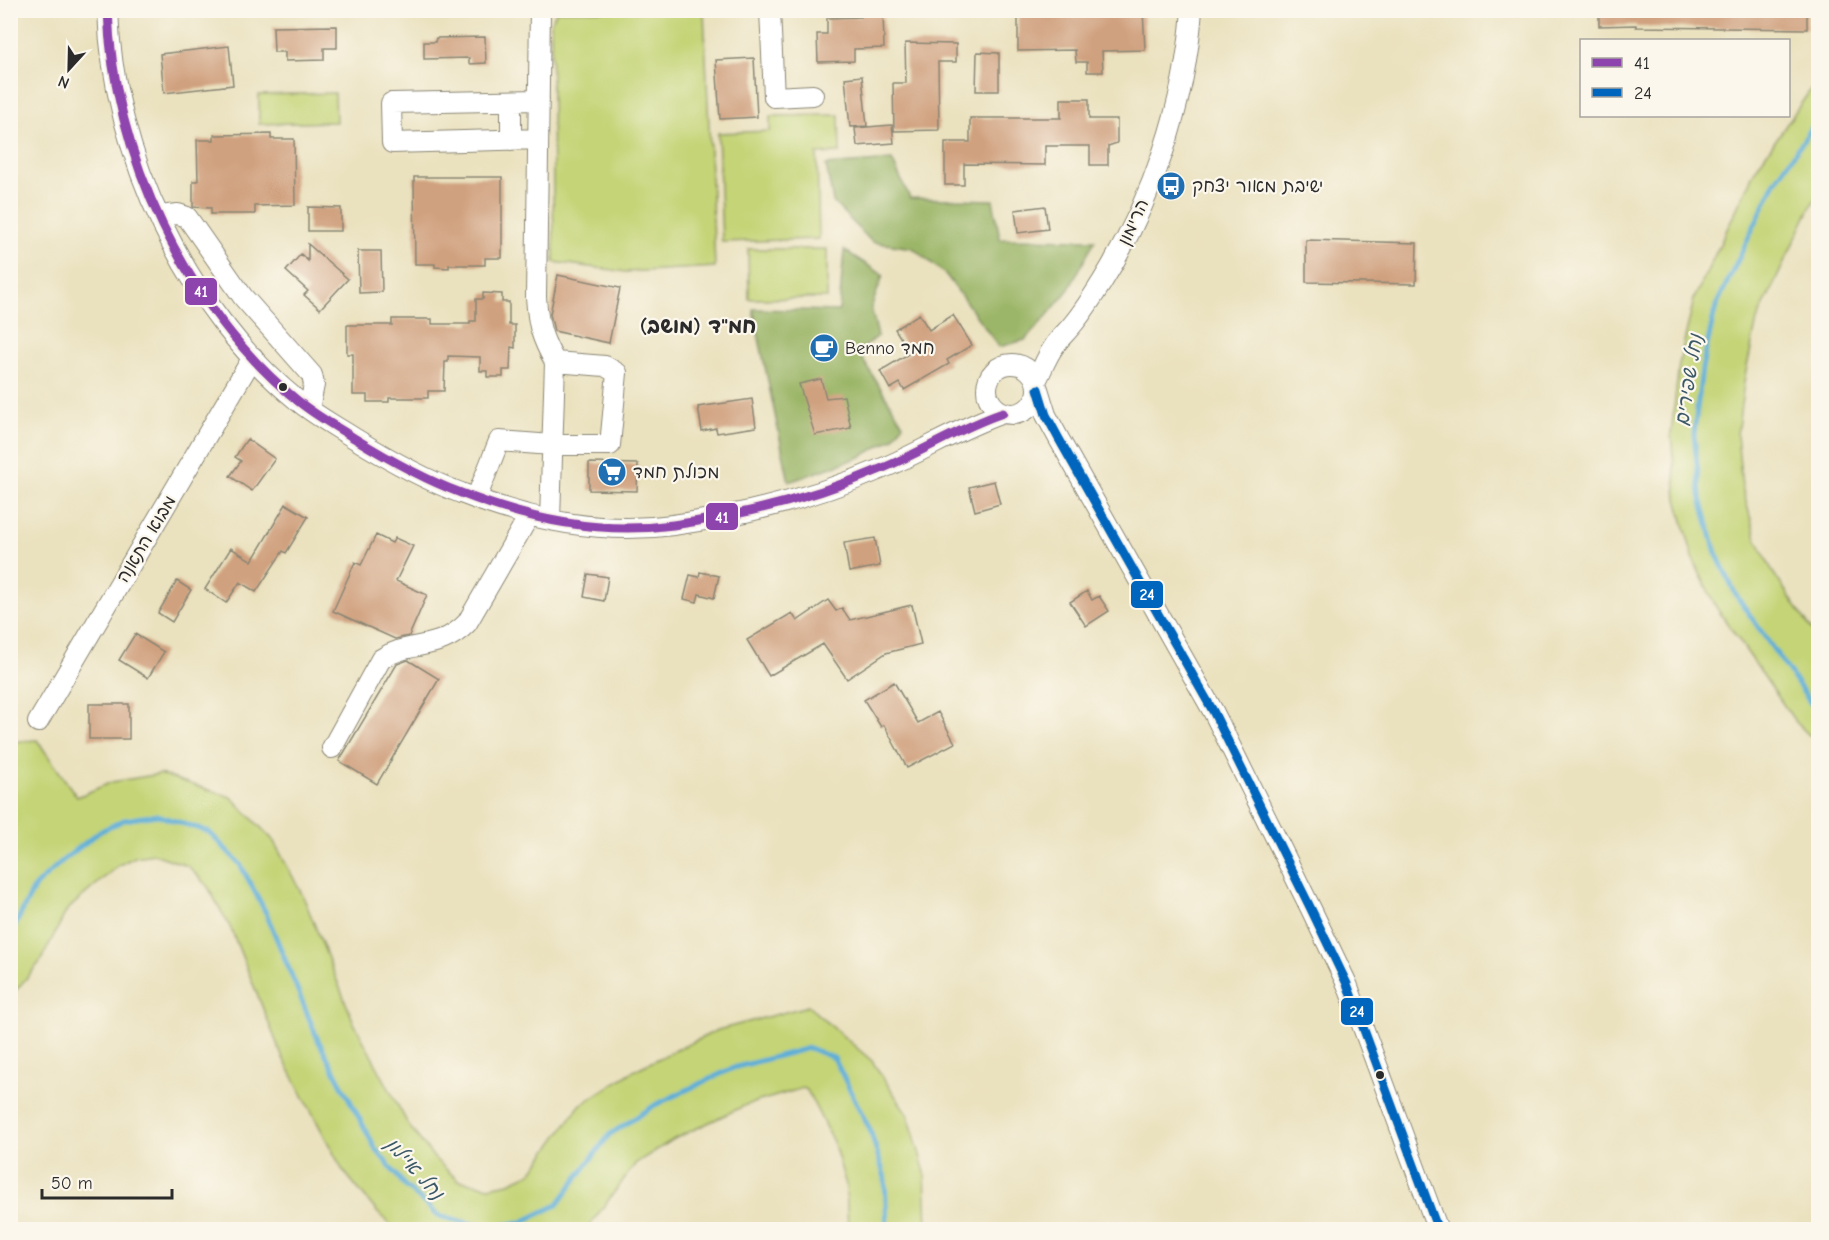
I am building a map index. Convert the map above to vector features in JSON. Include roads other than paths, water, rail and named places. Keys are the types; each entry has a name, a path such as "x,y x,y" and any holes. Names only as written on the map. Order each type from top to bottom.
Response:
{"street":[{"path":"108,10 109,42 117,93 130,144 148,192 172,245 198,291 253,357 277,382 309,409 393,462 438,485 529,516 550,520 624,528 672,525 790,502 842,484 902,460 976,422 1027,410 1036,397 1037,385"},
{"path":"540,10 537,305 542,339 555,362 550,520"},
{"path":"770,10 774,97 813,95"},
{"name":"הרימון","path":"1037,385 1053,347 1076,321 1101,284 1122,249 1139,212 1174,116 1185,71 1192,10"},
{"path":"511,100 511,140"},
{"path":"538,139 392,143 391,103 539,100"},
{"path":"159,216 178,214 187,217 243,297 312,375 314,386 309,409"},
{"name":"הרימון","path":"1019,365 1053,347"},
{"name":"מבוא התאנה","path":"38,722 253,357"},
{"path":"476,499 499,441 552,445 610,445 617,373 605,366 555,362"},
{"path":"956,431 980,398 995,370 1003,366 1019,365 1033,374 1046,415 1213,711 1347,984 1438,1230"},
{"path":"988,381 987,394 990,402 1008,414 1027,419 1059,439"},
{"path":"332,748 381,659 393,652 443,641 456,635 467,623 529,516"}],"waterway":[{"name":"נחל שפירים","path":"1818,119 1775,182 1716,306 1702,368 1694,434 1700,495 1716,553 1736,595 1818,712"},
{"name":"נחל איילון","path":"10,935 35,886 99,832 124,820 157,815 209,832 240,864 266,913 318,1040 375,1148 405,1186 439,1216 488,1228 522,1222 557,1205 609,1135 655,1105 733,1068 809,1048 834,1058 870,1130 885,1178 887,1230"}],"place":[{"name":"ישיבת מאור יצחק","path":"1171,186"},
{"name":"Benno חמד","path":"824,348"},
{"name":"מכולת חמד","path":"612,472"}],"district":[{"name":"חמ\"ד (מושב)","path":"698,326"}]}
